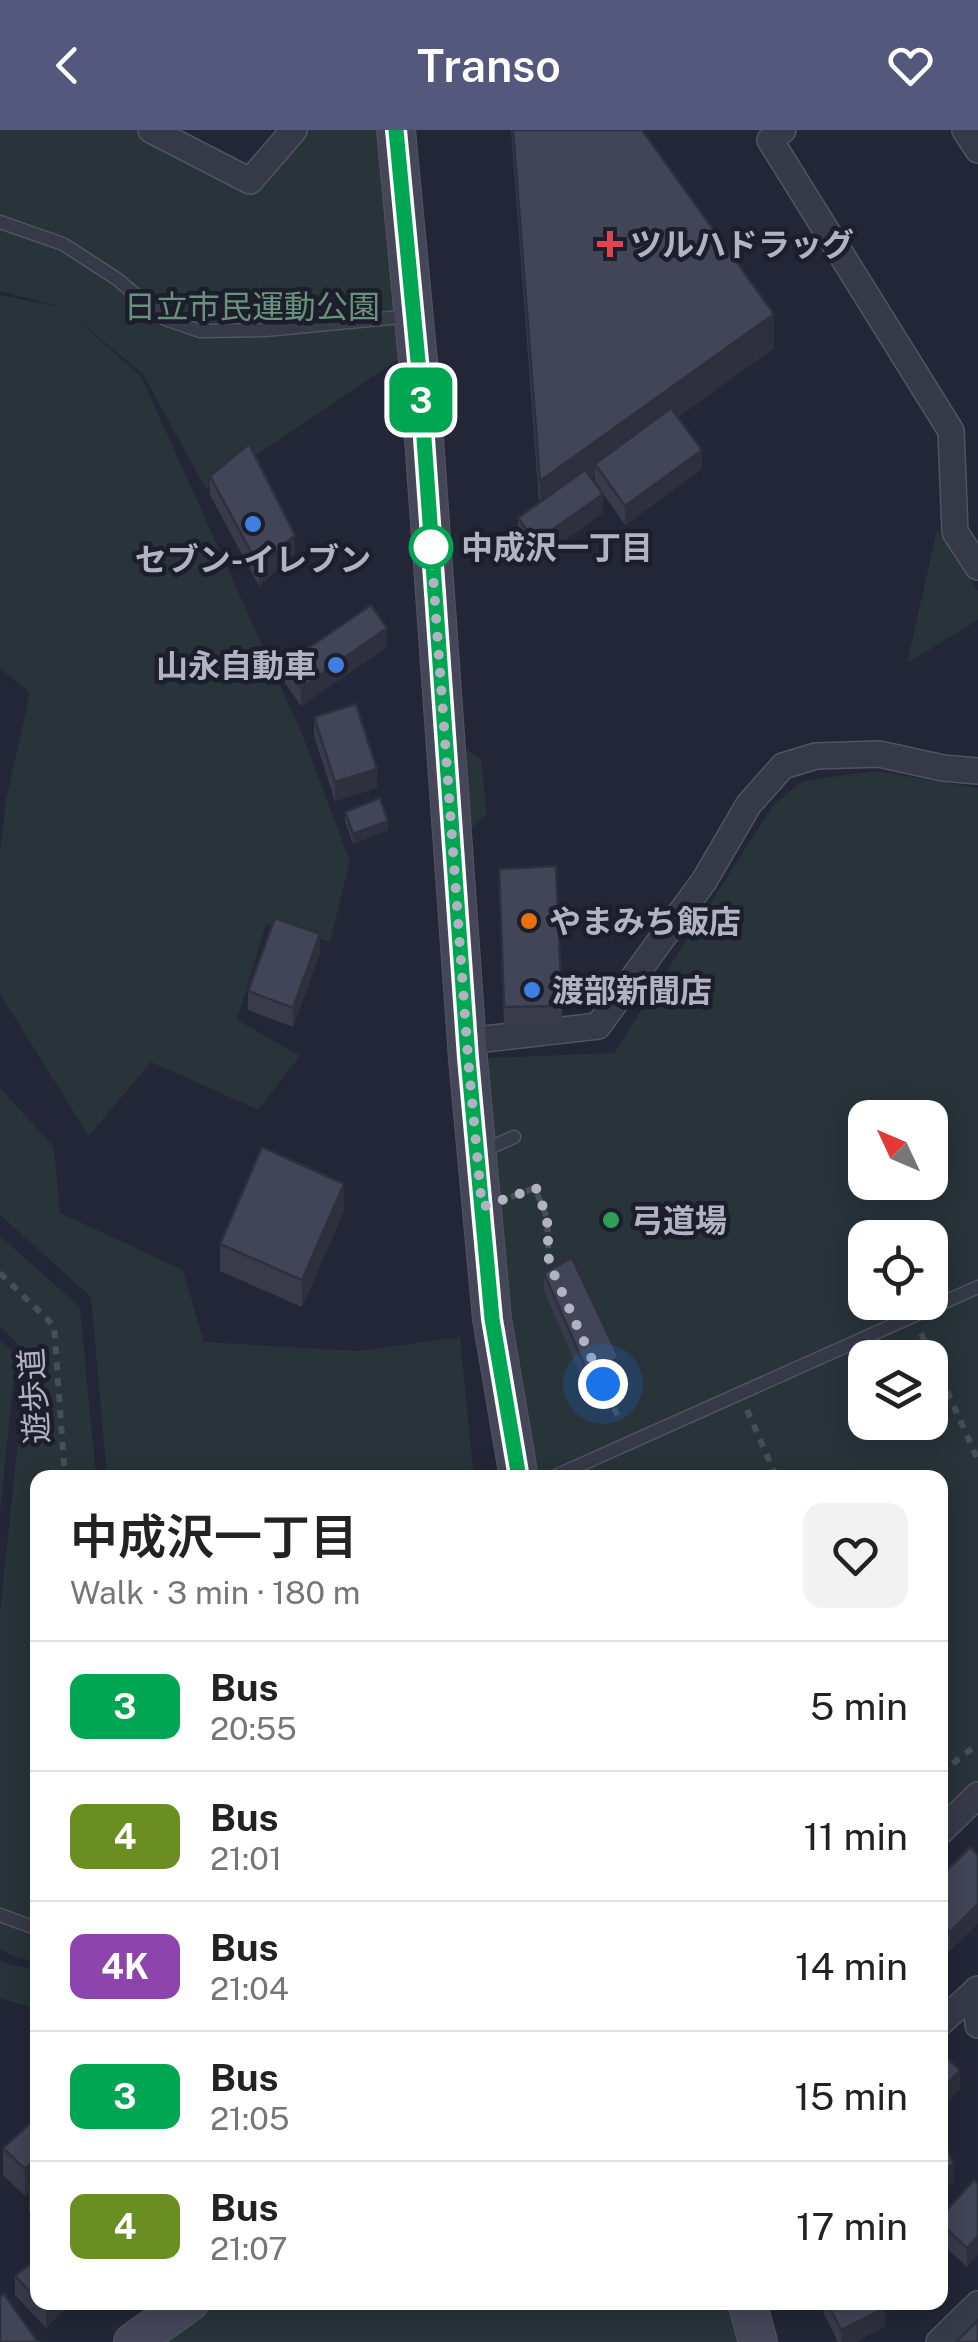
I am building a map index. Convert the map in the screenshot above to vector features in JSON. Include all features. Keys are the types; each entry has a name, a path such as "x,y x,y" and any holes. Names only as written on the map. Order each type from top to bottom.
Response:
{"street":[{"path":"151,130 250,181 294,130"},
{"path":"396,130 420,382 476,1153 492,1319 518,1470"},
{"path":"783,130 770,140 950,431 955,532 978,568"},
{"path":"965,130 978,150"},
{"path":"466,1041 598,1026 704,881 749,804 783,766 816,756 878,754 978,772"},
{"path":"948,1824 978,1795"},
{"path":"948,2017 977,1990"},
{"path":"977,1990 978,2026"},
{"path":"939,2342 978,2304"},
{"path":"133,2342 179,2310"},
{"path":"748,2310 758,2342"}],"lane":[{"path":"0,222 63,244 117,279 165,318 200,331 265,330 414,316"},
{"path":"476,1153 514,1137"},
{"path":"948,1301 978,1287"},
{"path":"569,1470 905,1320"},
{"path":"0,1915 30,1926"}],"path":[{"path":"482,1207 536,1188 547,1218 549,1263 558,1284"},
{"name":"遊歩道","path":"0,1273 54,1326 64,1470"},
{"path":"916,1320 978,1460"},
{"path":"596,1368 630,1442"},
{"path":"740,1393 774,1470"},
{"path":"948,1767 978,1744"}],"green space":[{"name":"日立市民運動公園","path":"0,130 151,130 250,181 296,130 393,130 409,352 206,489 143,374 68,312 141,376 302,734 350,861 330,942 266,924 237,1020 300,1056 258,1110 151,1062 89,1136 0,994 0,852 6,800 30,693 0,668 0,295 65,308 0,291"},
{"path":"937,530 978,591 978,620 907,663"},
{"path":"457,743 481,759 487,814 465,833"},
{"path":"875,771 978,788 978,1795 948,1824 948,1470 518,1470 468,1059 614,1053 774,804 803,781"},
{"path":"0,1088 54,1147 60,1213 183,1270 204,1342 358,1351 460,1337 473,1470 106,1470 91,1297 0,1215"},
{"path":"0,1236 80,1307 95,1470 30,1470 30,1960 0,1949 0,1613 27,1353 0,1327"},
{"path":"0,1340 16,1354 0,1513"},
{"path":"0,1960 30,1969 30,2007 0,1998"},
{"path":"179,2310 749,2310 758,2342 133,2342"}],"building":[{"name":"ツルハドラッグ","path":"513,130 642,130 774,314 540,481"},
{"path":"671,408 702,450 625,506 595,464"},
{"name":"セブン-イレブン","path":"249,444 295,535 259,567 210,476"},
{"path":"585,470 603,494 535,542 518,518"},
{"path":"371,605 387,628 301,688 285,664"},
{"path":"356,704 377,769 335,782 314,717"},
{"path":"380,798 388,821 353,834 345,812"},
{"path":"556,866 562,1006 504,1007 499,869"},
{"path":"275,918 320,934 293,1008 248,991"},
{"path":"262,1147 344,1184 302,1280 220,1244"},
{"path":"572,1258 619,1358 588,1373 544,1273"},
{"path":"970,1847 978,1855 978,1904 950,1932 948,1930 948,1869"},
{"path":"948,2059 960,2070 948,2083"},
{"path":"30,2123 30,2164 25,2169 3,2148"},
{"path":"974,2180 978,2184 978,2236 967,2248 948,2230 948,2209"},
{"path":"30,2264 30,2292 15,2276"},
{"path":"4,2294 38,2342 0,2342 0,2297"},
{"path":"831,2310 881,2310 841,2330"},
{"path":"978,2320 978,2342 956,2342"}],"bus line":[{"name":"3","path":"396,130 420,382 468,1058 492,1319 518,1470"}],"place":[{"name":"ツルハドラッグ","path":"610,244"},
{"name":"セブン-イレブン","path":"253,524"},
{"name":"中成沢一丁目","path":"431,547"},
{"name":"山永自動車","path":"336,665"},
{"name":"やまみち飯店","path":"529,921"},
{"name":"渡部新聞店","path":"532,990"},
{"name":"弓道場","path":"611,1220"}],"route":[{"path":"431,547 482,1207 536,1188 547,1218 549,1263 603,1384"}]}
